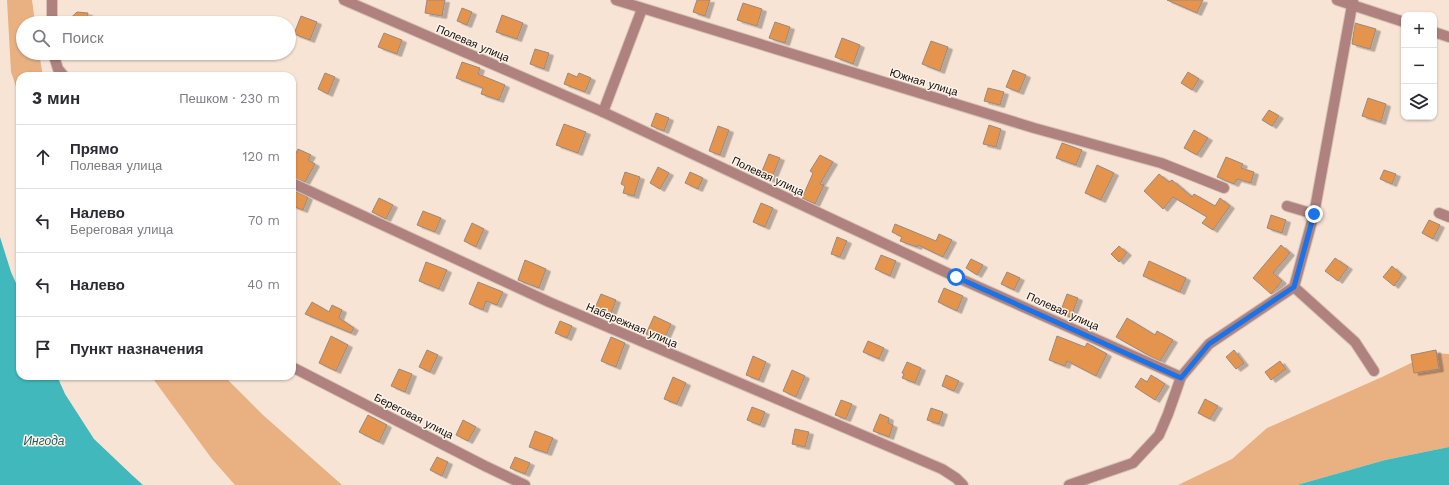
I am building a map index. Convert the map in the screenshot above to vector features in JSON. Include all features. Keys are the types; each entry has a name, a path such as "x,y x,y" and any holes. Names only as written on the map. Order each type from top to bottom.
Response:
{"street":[{"path":"52,0 52,16"},
{"name":"Полевая улица","path":"344,0 603,112 956,277 1181,378"},
{"name":"Южная улица","path":"616,0 1034,128 1161,163 1224,188"},
{"path":"1336,0 1352,2 1401,21"},
{"path":"1069,485 1133,463 1159,435 1181,378 1209,344 1294,287 1314,214 1352,2"},
{"path":"603,112 642,9"},
{"path":"1437,33 1449,37"},
{"path":"56,60 61,72"},
{"name":"Набережная улица","path":"296,185 549,302 942,469 956,478 963,485"},
{"path":"1286,206 1314,214"},
{"path":"1439,212 1449,217"},
{"path":"1294,287 1355,342 1374,371"},
{"name":"Береговая улица","path":"296,368 525,485"}],"shaded area":[{"path":"7,0 32,0 34,16 16,16 16,60 40,60 42,72 16,72 16,86 11,72"},
{"path":"1432,353 1449,354 1449,447 1385,460 1297,485 1178,485 1232,459 1267,428"},
{"path":"154,380 228,380 263,415 342,485 235,485 212,459"}],"water":[{"name":"Ингода","path":"0,237 16,283 16,380 59,380 65,394 94,439 143,485 0,485"},
{"path":"1449,447 1449,485 1297,485 1385,460"}],"building":[{"path":"427,0 445,0 442,16 425,13"},
{"path":"697,0 710,0 705,16 693,12"},
{"path":"1167,0 1203,0 1197,13"},
{"path":"743,3 762,9 757,26 737,20"},
{"path":"462,8 472,12 467,25 457,21"},
{"path":"77,12 88,13 88,16 73,16"},
{"path":"502,15 523,23 517,39 496,32"},
{"path":"301,16 317,22 310,40 296,35 296,29"},
{"path":"775,22 790,27 785,43 769,38"},
{"path":"1355,23 1376,29 1370,49 1352,44"},
{"path":"384,33 402,40 397,54 378,47"},
{"path":"842,38 860,45 853,64 835,57"},
{"path":"931,41 948,47 940,71 922,64"},
{"path":"535,49 549,53 544,69 530,64"},
{"path":"462,62 480,68 478,74 505,85 499,100 481,94 483,88 456,78"},
{"path":"1013,70 1026,75 1019,92 1006,87"},
{"path":"1188,72 1199,79 1192,90 1181,83"},
{"path":"325,73 335,77 328,94 318,89"},
{"path":"568,73 577,77 579,73 591,78 585,92 564,84"},
{"path":"988,88 1004,92 1000,105 984,101"},
{"path":"1368,98 1386,104 1381,122 1362,116"},
{"path":"1269,110 1279,116 1272,126 1262,120"},
{"path":"656,113 669,118 664,131 651,126"},
{"path":"564,124 586,132 578,153 556,145"},
{"path":"989,125 1001,129 996,147 983,144"},
{"path":"718,126 729,130 720,155 709,151"},
{"path":"1194,130 1208,138 1197,155 1184,148"},
{"path":"1062,143 1082,150 1076,165 1056,158"},
{"path":"298,149 311,155 308,160 315,164 305,182 296,179 296,153"},
{"path":"769,154 780,158 771,180 760,176"},
{"path":"820,155 833,162 820,184 824,185 815,204 802,198 813,173 810,171"},
{"path":"1226,157 1243,164 1241,168 1254,172 1251,183 1237,179 1234,184 1217,177"},
{"path":"1097,165 1114,173 1101,200 1085,193"},
{"path":"658,167 669,173 660,189 650,183"},
{"path":"1384,170 1396,174 1392,184 1380,179"},
{"path":"625,172 640,177 634,196 623,193 625,186 621,184"},
{"path":"690,172 703,178 698,189 685,183"},
{"path":"1159,174 1169,182 1172,180 1192,197 1194,194 1215,206 1220,198 1230,206 1213,230 1202,223 1207,217 1173,197 1163,209 1144,191"},
{"path":"296,192 308,197 303,210 296,207"},
{"path":"379,198 393,205 386,219 372,212"},
{"path":"761,203 773,208 765,227 753,222"},
{"path":"423,211 441,218 435,232 417,225"},
{"path":"1271,215 1286,220 1282,233 1267,228"},
{"path":"1429,220 1440,225 1433,239 1422,233"},
{"path":"472,223 484,229 476,247 464,241"},
{"path":"895,224 936,241 939,234 952,240 943,257 918,245 917,247 900,241 902,237 892,232"},
{"path":"837,237 847,241 840,257 831,254"},
{"path":"1281,245 1290,253 1273,273 1282,281 1271,294 1253,278"},
{"path":"1119,246 1127,253 1119,262 1111,254"},
{"path":"881,255 896,261 890,276 875,269"},
{"path":"1335,258 1348,267 1338,281 1325,271"},
{"path":"971,259 983,265 977,275 966,268"},
{"path":"525,260 546,269 539,288 518,280"},
{"path":"1149,261 1186,278 1180,292 1143,276"},
{"path":"426,262 447,270 439,289 419,281"},
{"path":"1392,266 1402,275 1394,286 1383,277"},
{"path":"1007,272 1020,278 1014,290 1001,284"},
{"path":"478,282 503,292 497,305 486,301 483,310 469,304"},
{"path":"944,288 963,296 957,311 938,302"},
{"path":"601,294 616,300 611,314 595,308"},
{"path":"1067,294 1078,298 1071,317 1060,313"},
{"path":"312,302 329,312 332,305 342,310 339,318 354,328 351,333 305,314"},
{"path":"654,316 671,324 663,342 646,334"},
{"path":"1127,318 1155,335 1157,331 1173,340 1160,361 1116,337"},
{"path":"560,321 572,326 567,338 555,333"},
{"path":"331,336 348,345 336,371 319,363"},
{"path":"1057,336 1085,347 1087,343 1107,354 1096,376 1067,361 1065,366 1049,360"},
{"path":"611,337 625,343 616,367 601,361"},
{"path":"868,341 884,348 879,359 863,352"},
{"path":"427,350 438,355 430,372 419,367"},
{"path":"1234,350 1244,363 1236,369 1226,357"},
{"path":"1436,350 1439,369 1414,373 1411,355"},
{"path":"753,356 766,362 759,380 746,375"},
{"path":"1280,361 1286,369 1271,380 1265,372"},
{"path":"907,362 921,368 915,383 902,378 904,374 902,373"},
{"path":"399,369 412,374 405,392 391,386"},
{"path":"792,370 805,376 796,397 783,391"},
{"path":"946,375 959,381 954,391 942,386"},
{"path":"1151,375 1165,384 1155,400 1135,387 1141,378 1147,382"},
{"path":"673,377 686,383 677,404 664,399"},
{"path":"1205,399 1218,406 1210,419 1198,413"},
{"path":"841,400 852,404 846,419 835,415"},
{"path":"752,407 765,412 760,425 747,420"},
{"path":"931,408 943,412 939,424 927,420"},
{"path":"880,414 889,418 888,423 893,425 889,437 873,431"},
{"path":"368,415 387,425 379,442 359,432"},
{"path":"463,420 476,427 468,441 456,435"},
{"path":"795,429 809,432 805,447 792,444"},
{"path":"535,431 553,438 547,453 529,447"},
{"path":"437,457 448,462 442,476 430,470"},
{"path":"515,457 530,463 525,474 510,468"}],"route":[{"path":"956,277 1181,378 1209,344 1294,287 1314,214"}]}
